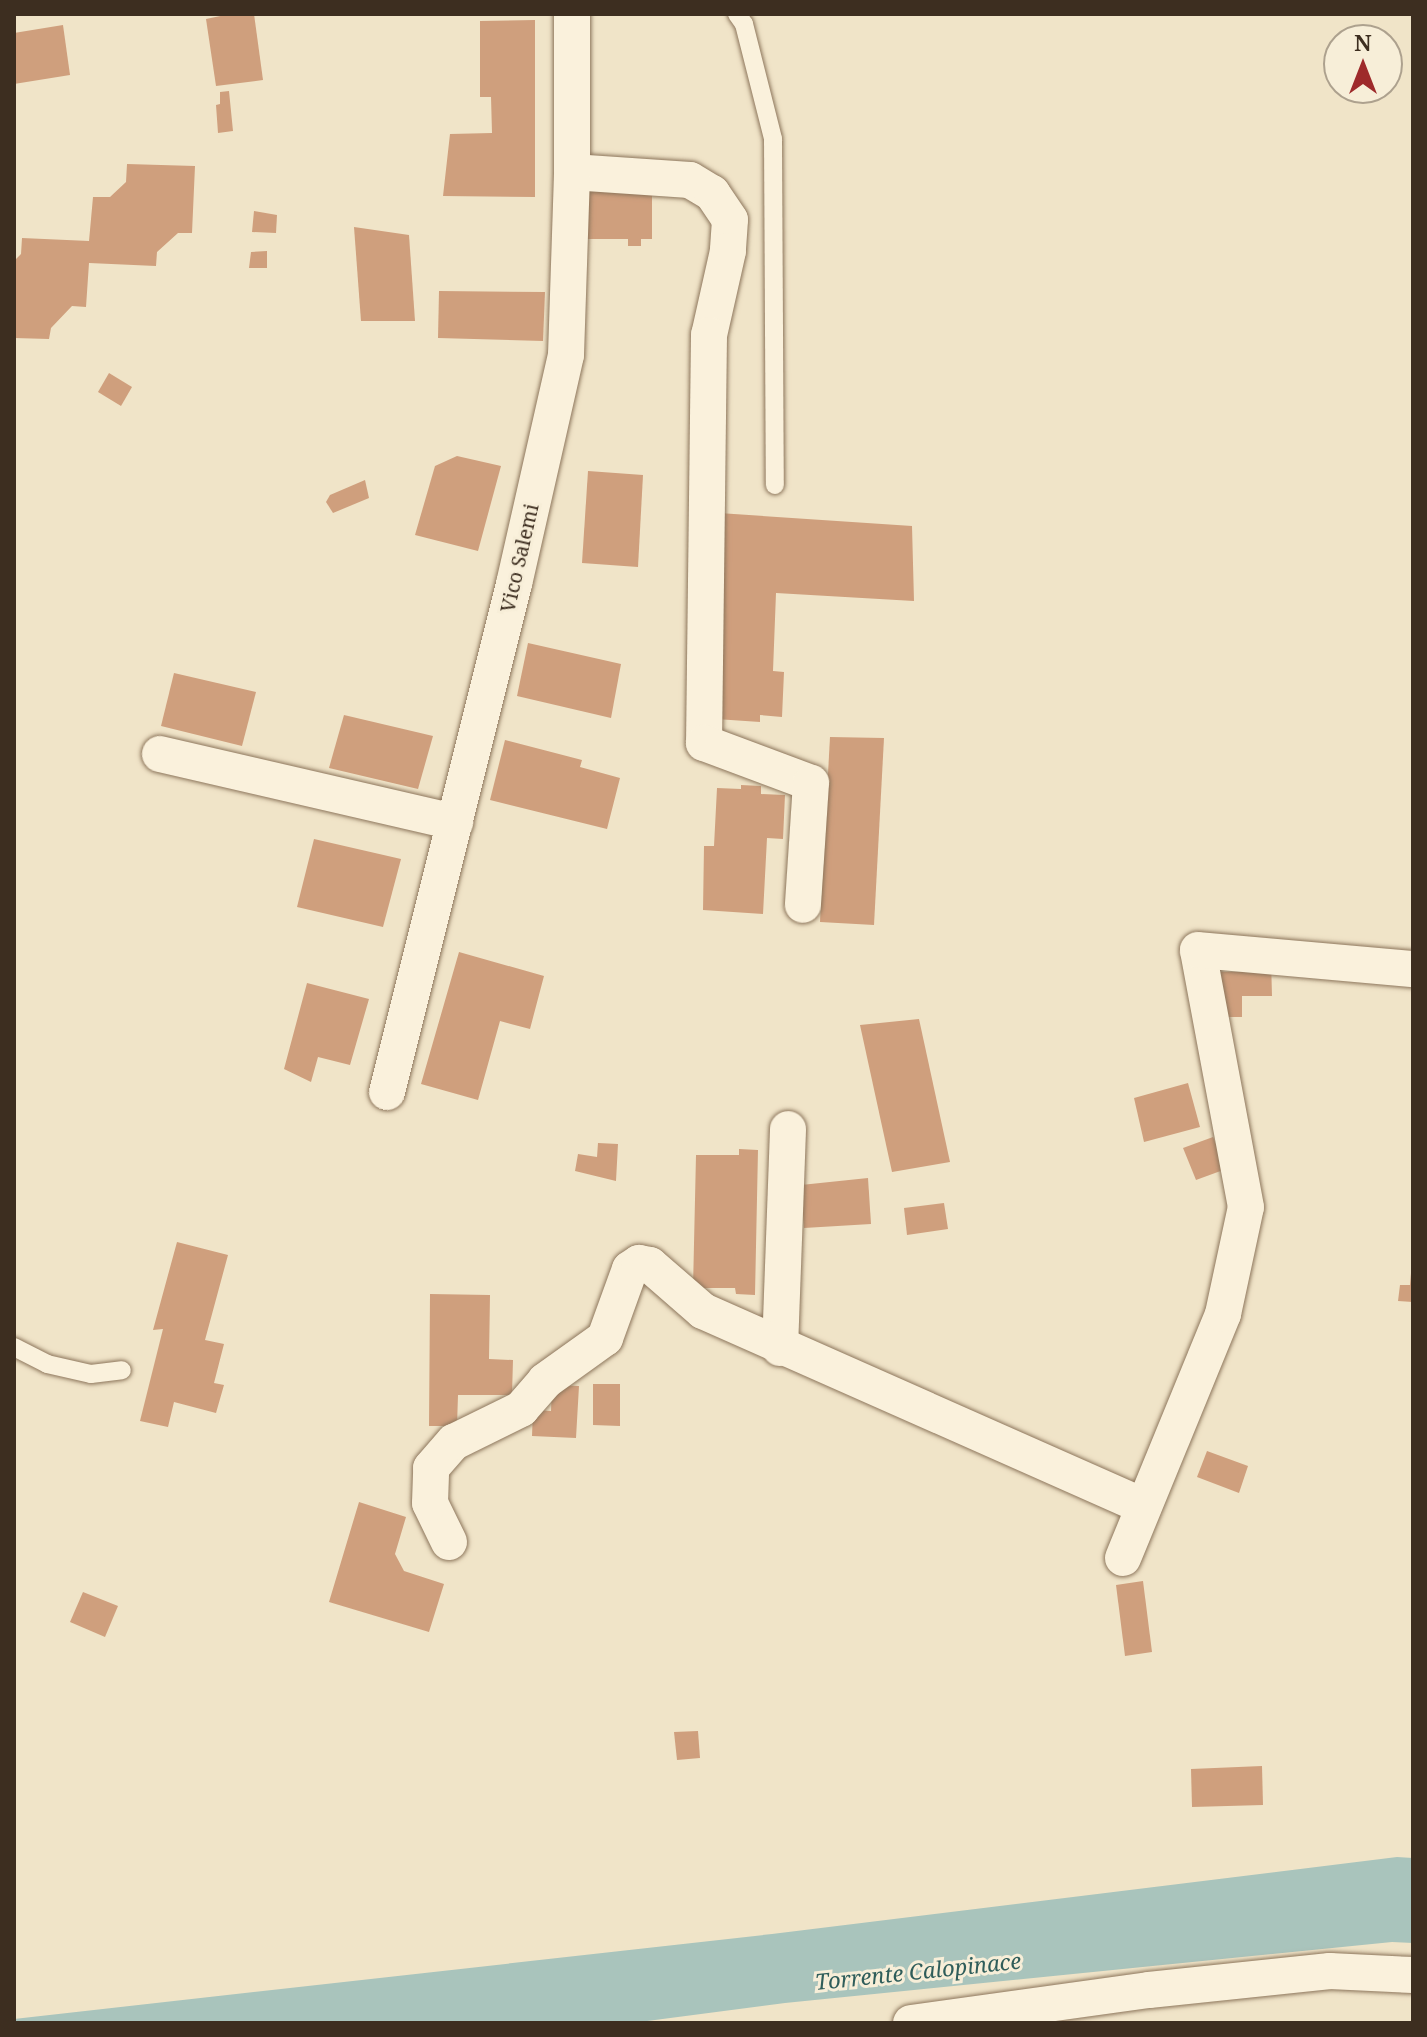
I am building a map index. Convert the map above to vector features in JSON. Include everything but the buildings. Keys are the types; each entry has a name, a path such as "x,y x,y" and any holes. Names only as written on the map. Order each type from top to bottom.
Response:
{"street":[{"name":"Vico Salemi","path":"387,1092 566,355 572,172 572,14"},
{"path":"572,172 690,180 712,193 730,220 728,251 709,335 704,743 811,783 803,905"},
{"path":"160,754 455,822"},
{"path":"1123,1558 1223,1314 1246,1207 1198,950 1413,969"},
{"path":"780,1348 788,1129"},
{"path":"449,1542 430,1503 431,1468 454,1442 521,1409 545,1381 605,1338 630,1269 639,1263 650,1265 703,1311 780,1348 1144,1506"},
{"path":"911,2023 1149,1990 1330,1971 1413,1975"}],"lane":[{"path":"737,14 744,24 773,139 775,485"},
{"path":"14,1347 47,1364 91,1374 122,1370"}],"water":[{"name":"Torrente Calopinace","path":"1397,1857 1413,1858 1413,1943 1392,1942 785,2003 632,2023 14,2023 14,2019 772,1934"}]}
